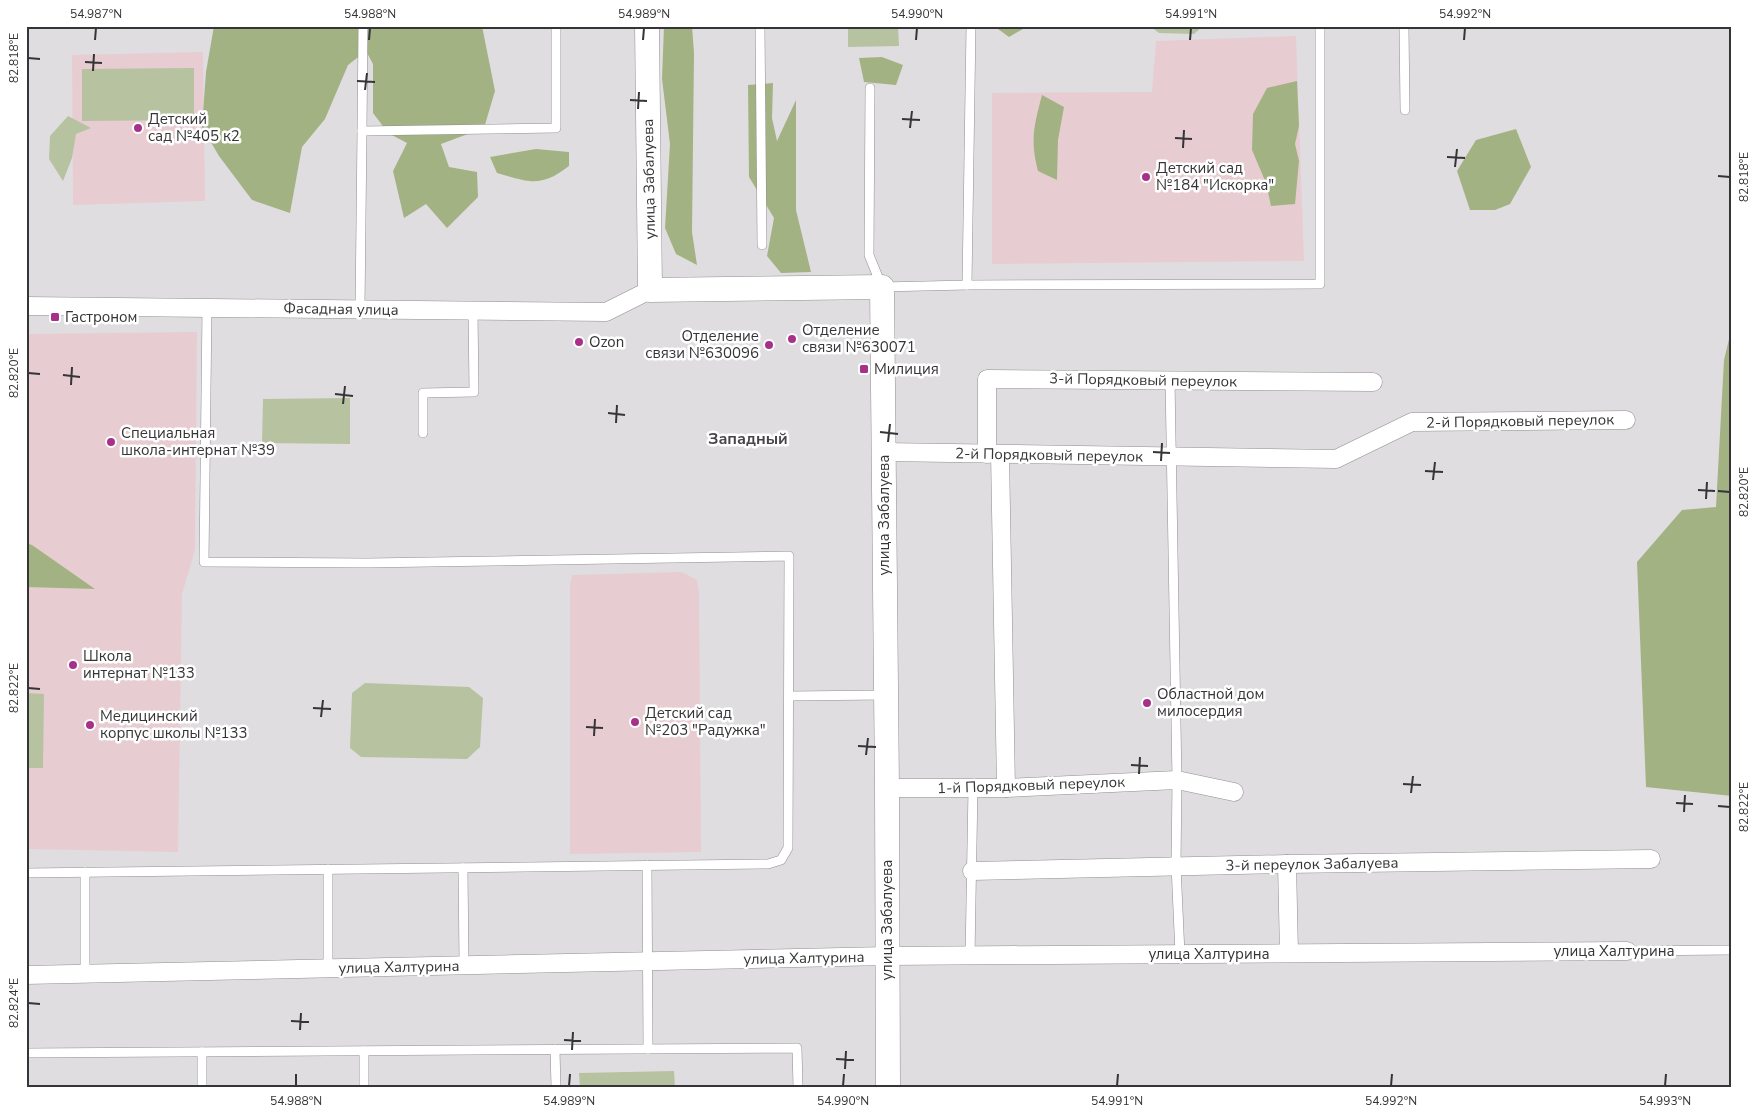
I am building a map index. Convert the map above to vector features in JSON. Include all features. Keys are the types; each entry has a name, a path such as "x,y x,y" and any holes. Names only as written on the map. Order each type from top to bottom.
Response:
{"street":[{"name":"улица Забалуева","path":"647,26 650,290"},
{"name":"улица Забалуева","path":"882,287 888,1088"},
{"path":"650,290 882,287"},
{"name":"Фасадная улица","path":"26,306 606,312 650,290"},
{"name":"3-й Порядковый переулок","path":"993,454 987,379 1373,382"},
{"name":"2-й Порядковый переулок","path":"883,452 1336,458 1412,422 1626,420"},
{"path":"993,454 1006,788"},
{"name":"1-й Порядковый переулок","path":"887,788 1006,788 1177,780 1234,792"},
{"name":"3-й переулок Забалуева","path":"972,871 1652,859"},
{"path":"1287,864 1289,953"},
{"name":"улица Халтурина","path":"26,975 888,956 1627,951"}],"lane":[{"path":"360,309 364,26"},
{"path":"362,131 556,128 556,26"},
{"path":"760,26 762,245"},
{"path":"967,285 971,26"},
{"path":"870,88 869,255 882,287 1320,284 1320,26"},
{"path":"1404,26 1405,110"},
{"path":"26,873 768,864 781,860 788,848 789,556 367,563 204,562 207,308"},
{"path":"423,434 423,392 474,392 473,310"},
{"path":"1170,380 1177,780 1176,866 1180,954"},
{"path":"790,696 885,695"},
{"path":"970,956 973,788"},
{"path":"646,865 648,1049"},
{"path":"463,868 464,965"},
{"path":"328,869 328,968"},
{"path":"85,872 85,974"},
{"name":"улица Халтурина","path":"1627,951 1732,950"},
{"path":"26,1053 797,1048 798,1088"},
{"path":"555,1049 556,1088"},
{"path":"364,1051 364,1088"},
{"path":"202,1052 202,1088"}],"shaded area":[{"name":"Детский сад №184 \"Искорка\"","path":"1296,36 1304,261 992,264 992,93 1152,92 1156,41"},
{"name":"Детский сад №405 к2","path":"203,52 205,201 73,205 72,55"},
{"path":"197,332 195,550 182,594 178,852 26,849 26,334"},
{"name":"Детский сад №203 \"Радужка\"","path":"682,572 697,580 699,593 701,852 570,854 570,585 572,575"}],"green space":[{"path":"214,26 482,26 495,91 484,128 441,144 449,167 477,172 478,197 447,228 426,204 404,218 393,171 407,143 388,133 373,113 373,64 366,51 348,65 325,119 302,147 290,213 252,200 219,156 202,127 206,72"},
{"path":"664,26 692,26 694,53 692,232 697,265 676,254 665,228 670,144 662,79"},
{"path":"848,26 898,26 899,46 848,47"},
{"path":"994,26 1028,26 1009,37"},
{"path":"1150,26 1203,26 1194,34 1159,33"},
{"path":"882,57 903,65 896,85 864,82 859,58"},
{"path":"194,68 194,120 82,121 82,69"},
{"path":"1297,81 1299,126 1295,144 1299,161 1295,204 1271,206 1266,183 1252,150 1253,114 1267,88"},
{"path":"773,83 772,118 777,141 796,100 796,210 811,272 781,273 767,256 774,218 749,177 748,85"},
{"path":"1042,95 1064,107 1058,140 1057,180 1038,171 1034,150 1034,133"},
{"path":"68,116 91,128 76,134 72,158 63,181 49,159 50,136"},
{"path":"1516,129 1531,167 1510,204 1495,210 1470,210 1457,171 1476,140"},
{"path":"536,149 569,152 569,166 550,178 526,181 497,173 490,157"},
{"path":"1732,327 1732,796 1646,787 1637,562 1682,510 1716,507 1724,360"},
{"path":"350,398 350,444 262,443 263,399"},
{"path":"26,543 32,545 95,589 26,587"},
{"path":"365,683 469,687 483,698 480,747 467,759 361,757 350,748 352,693"},
{"path":"26,693 44,694 43,768 26,768"},
{"path":"674,1071 675,1088 580,1088 579,1073"}],"place":[{"name":"Детский сад №405 к2","path":"138,128"},
{"name":"Детский сад №184 \"Искорка\"","path":"1146,177"},
{"name":"Гастроном","path":"55,317"},
{"name":"Отделение связи №630071","path":"792,339"},
{"name":"Ozon","path":"579,342"},
{"name":"Отделение связи №630096","path":"769,345"},
{"name":"Милиция","path":"864,369"},
{"name":"Специальная школа-интернат №39","path":"111,442"},
{"name":"Школа интернат №133","path":"73,665"},
{"name":"Областной дом милосердия","path":"1147,703"},
{"name":"Детский сад №203 \"Радужка\"","path":"635,722"},
{"name":"Медицинский корпус школы №133","path":"90,725"}],"district":[{"name":"Западный","path":"748,439"}]}
